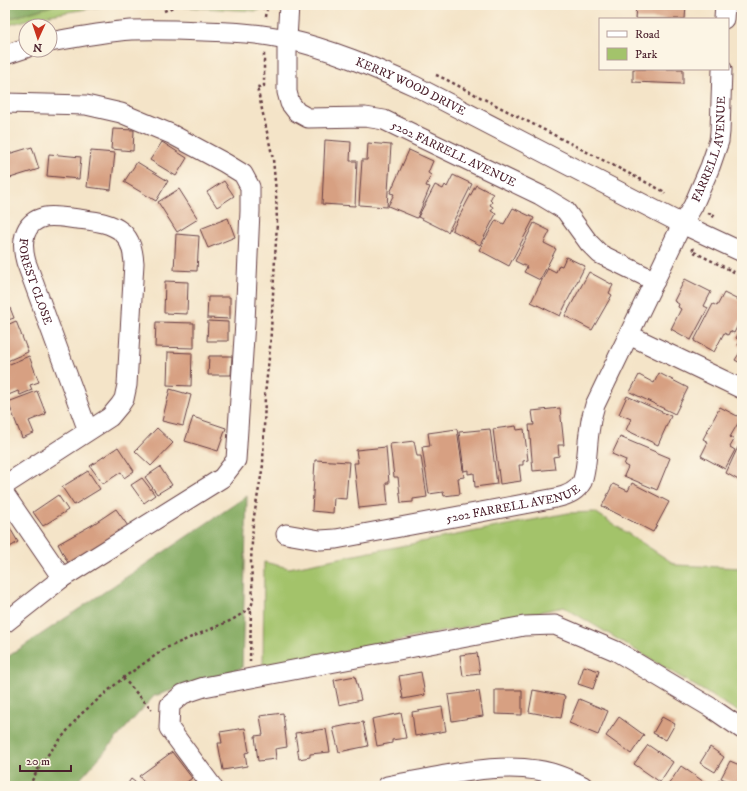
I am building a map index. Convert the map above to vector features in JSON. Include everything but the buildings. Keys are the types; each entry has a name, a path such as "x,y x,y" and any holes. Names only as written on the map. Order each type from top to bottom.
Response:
{"street":[{"name":"5202 FARRELL AVENUE","path":"289,5 287,39 287,92 290,103 297,112 308,118 365,117 384,120 533,191 554,203 564,210 589,243 600,254 654,281"},
{"path":"724,18 725,5"},
{"name":"KERRY WOOD DRIVE","path":"58,40 92,34 132,30 220,32 265,35 325,49 415,86 682,224 742,252"},
{"path":"5,54 18,50"},
{"name":"FARRELL AVENUE","path":"682,224 693,206 710,167 718,141 720,132 722,70"},
{"path":"5,103 86,105 121,113 171,134 225,163 243,174 250,187 245,314 236,460 222,478 62,578 5,623"},
{"name":"FOREST CLOSE","path":"5,485 88,431 113,414 124,399 126,392 134,262 128,239 122,232 114,227 95,221 45,216 32,224 24,236 24,254 88,431"},
{"name":"5202 FARRELL AVENUE","path":"286,534 320,540 336,539 556,498 567,495 577,488 582,482 591,418 595,405 682,224"},
{"path":"629,335 742,389"},
{"path":"5,494 62,578"},
{"path":"212,786 169,728 170,705 182,694 204,686 524,626 555,625 616,651 710,707 742,729"},
{"path":"387,786 478,770 520,768 553,773 583,786"}],"path":[{"path":"256,5 267,10"},
{"path":"692,251 742,276"},
{"path":"249,678 251,608"},
{"path":"122,678 169,728"}],"green space":[{"path":"5,5 111,5 34,18 18,18 18,22 5,26"},
{"path":"5,5 55,5 5,20"},
{"path":"149,5 271,5 256,11"},
{"path":"247,496 242,668 154,696 74,786 5,786 6,658"},
{"path":"595,512 676,565 742,568 742,714 564,607 263,668 264,562 289,568 568,513"}]}
